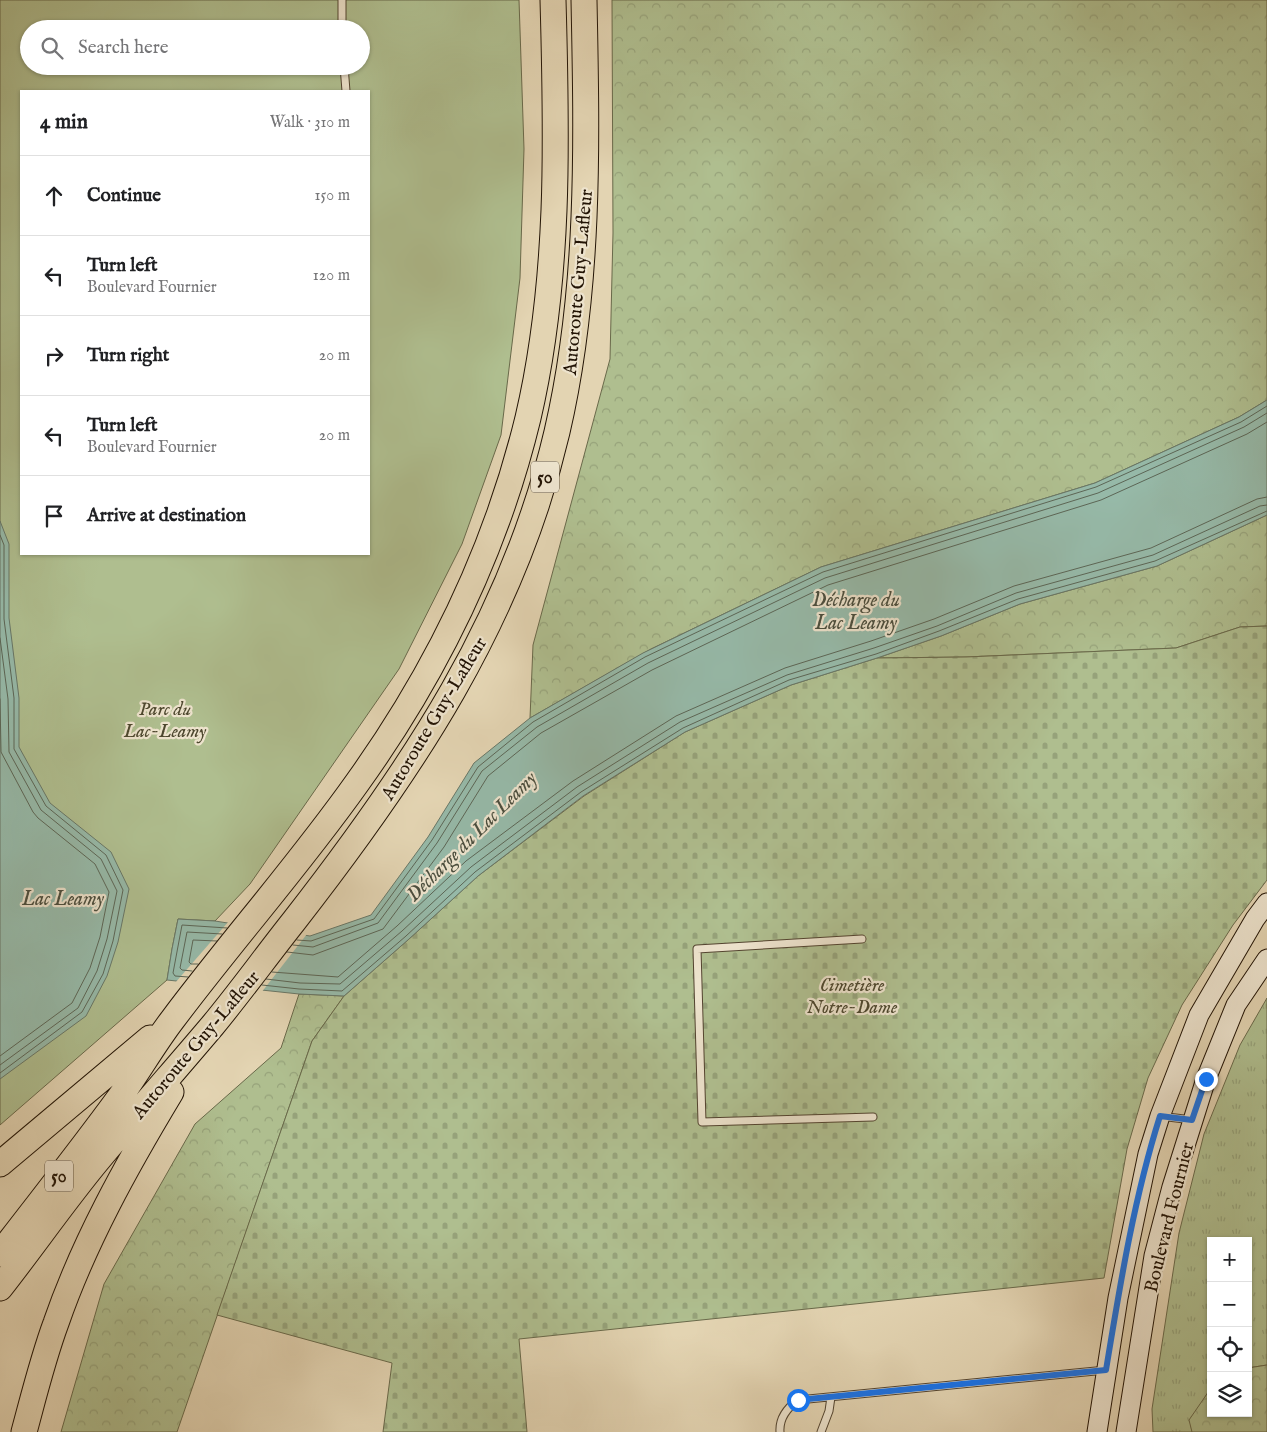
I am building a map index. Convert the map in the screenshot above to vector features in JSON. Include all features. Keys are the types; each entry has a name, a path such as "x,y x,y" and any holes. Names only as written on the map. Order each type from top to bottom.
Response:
{"highway":[{"name":"Autoroute Guy-Lafleur","path":"0,1254 119,1099 171,1021 274,893 368,769 426,675 466,598 492,537 506,495 527,422 542,345 553,241 555,175 553,0"},
{"name":"Autoroute Guy-Lafleur","path":"0,1288 96,1163 215,1022 372,817 459,682 482,640 503,594 527,535 558,431 569,376 576,326 582,269 586,168 584,0"},
{"path":"0,1164 171,1021"},
{"path":"24,1432 56,1322 92,1237 135,1154 215,1022"}],"main road":[{"name":"Boulevard Fournier","path":"1097,1432 1118,1298 1146,1164 1160,1116 1199,1015 1267,903"},
{"name":"Boulevard Fournier","path":"1126,1432 1154,1256 1172,1187 1206,1079 1236,1005 1267,959"}],"lane":[{"path":"342,0 342,20"},
{"path":"345,75 346,90"},
{"path":"862,939 697,949 702,1122 873,1117"},
{"path":"1160,1116 1192,1120"},
{"path":"780,1432 782,1418 787,1410 798,1400 1106,1370"},
{"path":"821,1432 831,1397"}],"green space":[{"name":"Parc du Lac-Leamy","path":"0,0 519,0 524,149 520,278 501,435 462,544 399,669 250,884 215,921 178,919 167,980 0,1125"},
{"path":"612,0 1267,0 1267,400 1239,417 1095,483 821,567 651,649 530,718 533,645 610,359 613,233"},
{"path":"1267,515 1267,626 1240,627 1176,648 966,657 877,658 941,636 1020,604 1157,566"},
{"name":"Cimetière Notre-Dame","path":"1267,626 1267,880 1233,925 1182,1005 1148,1078 1127,1149 1104,1278 519,1339 527,1432 383,1432 392,1363 217,1315 312,1041 344,996 478,876 584,796 685,732 791,685 877,658 966,657 1176,648 1240,627"},
{"path":"299,994 344,996 312,1041 177,1432 61,1432 104,1284 195,1124 281,1048"},
{"path":"1267,998 1267,1365 1252,1367 1252,1237 1207,1237 1207,1394 1190,1420 1192,1432 1153,1432 1152,1409 1179,1233 1204,1134 1240,1045"},
{"path":"1267,1365 1267,1432 1192,1432 1189,1420 1207,1394 1207,1417 1252,1417 1252,1367"}],"water":[{"name":"Décharge du Lac Leamy","path":"1267,400 1267,515 1157,566 1020,604 941,636 791,685 685,732 583,796 478,876 344,996 299,994 167,980 178,919 215,921 310,936 371,915 428,837 474,763 530,718 643,653 821,567 1095,483 1239,417"},
{"name":"Lac Leamy","path":"0,521 9,544 9,618 19,698 19,747 50,803 111,852 129,889 118,942 107,976 86,1016 0,1079"}],"pier":[{"path":"229,921 307,934 261,993 175,983"}],"route":[{"path":"798,1400 1106,1370 1118,1298 1148,1154 1160,1116 1192,1120 1206,1079"}]}
